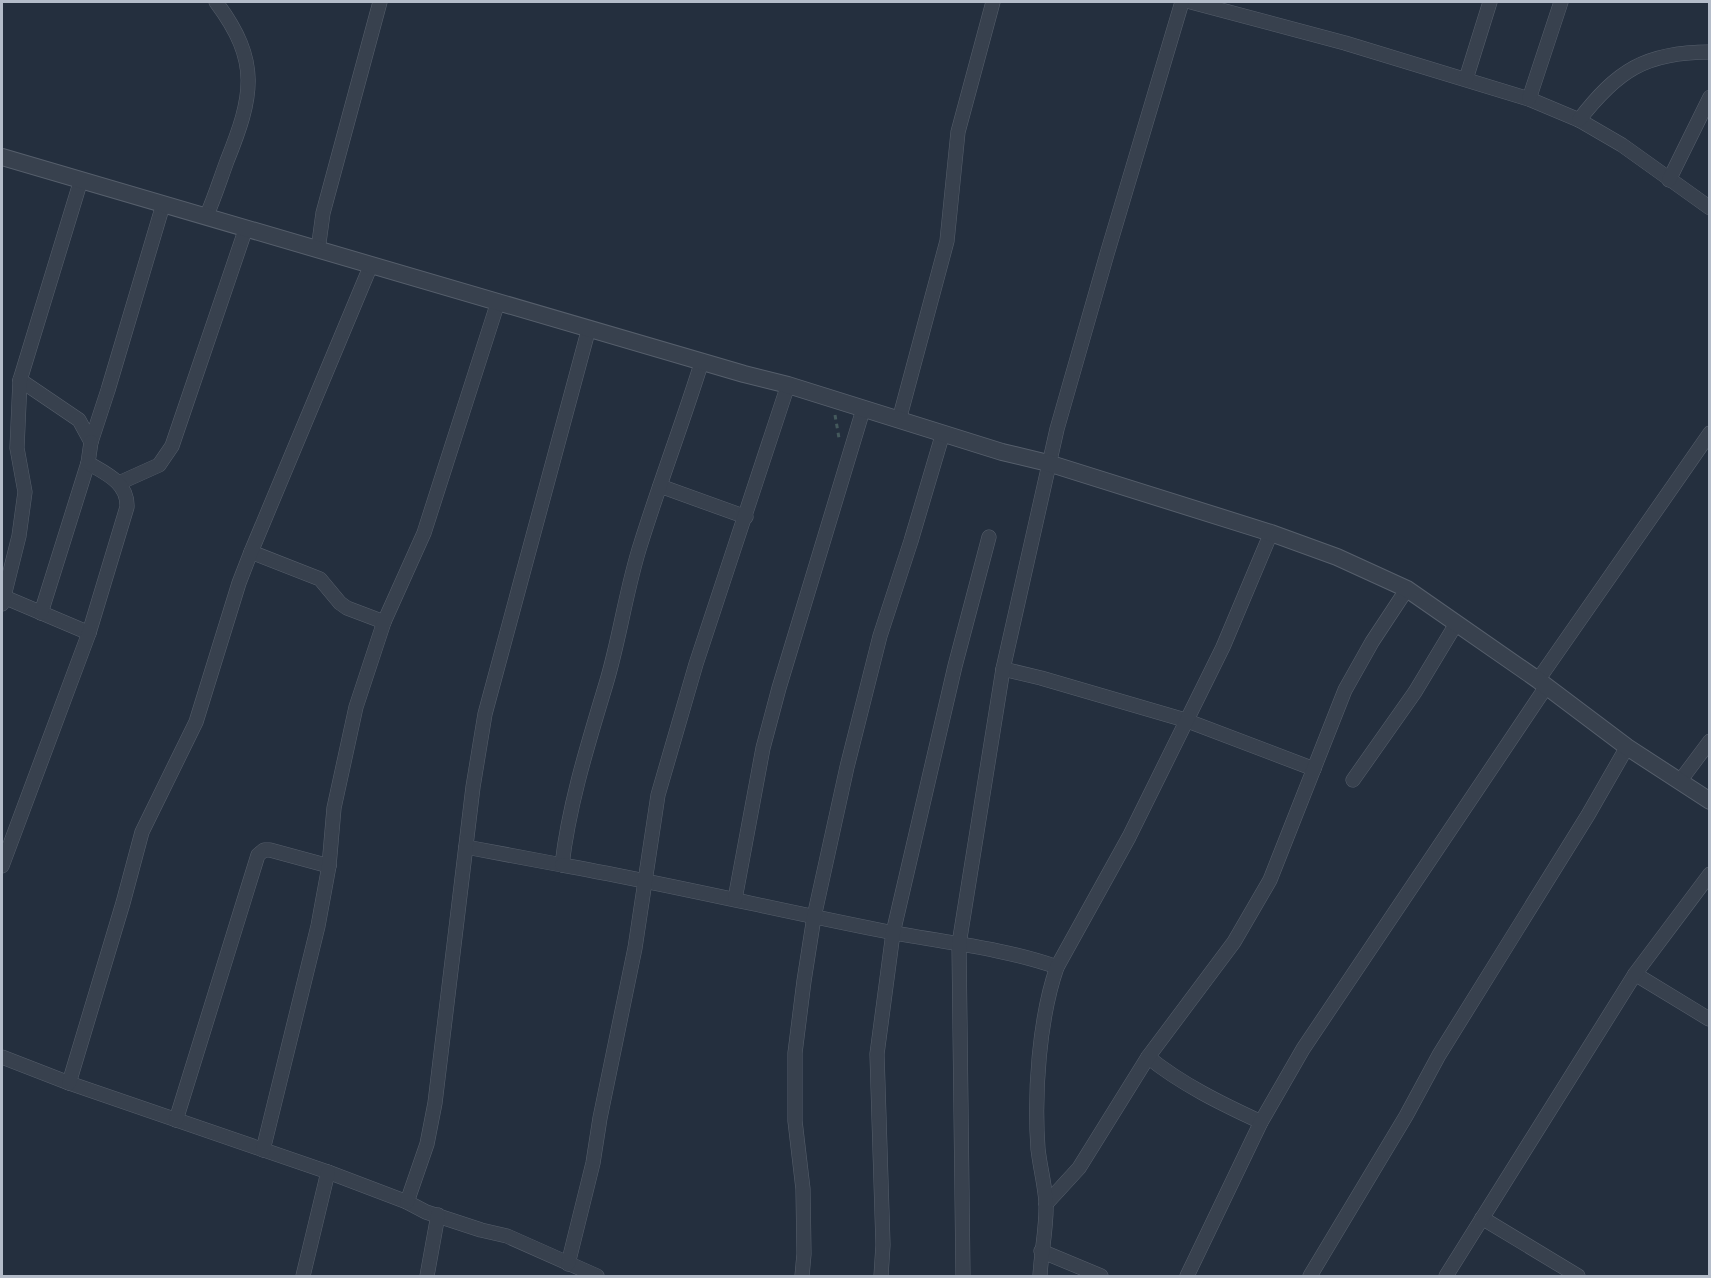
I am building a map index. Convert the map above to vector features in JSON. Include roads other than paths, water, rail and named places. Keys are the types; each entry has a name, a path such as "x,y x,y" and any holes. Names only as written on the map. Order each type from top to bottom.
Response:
{"street":[{"path":"206,217 243,122 249,77 242,44 216,2"},
{"path":"318,250 323,213 380,2"},
{"path":"899,420 947,241 958,132 993,2"},
{"path":"963,1276 959,944 1003,669 1048,463 1182,2"},
{"path":"1191,2 1345,43 1529,99 1579,120 1622,145 1710,208"},
{"path":"1466,79 1490,2"},
{"path":"1529,99 1561,2"},
{"path":"1579,120 1601,93 1622,74 1654,59 1692,52 1710,52"},
{"path":"1669,180 1710,96"},
{"path":"2,157 832,398 863,410 1002,452 1048,463 1271,533 1336,557 1407,589 1627,747 1710,801"},
{"path":"81,180 20,380 17,448 25,492 19,536 3,600 89,633"},
{"path":"41,613 164,205"},
{"path":"119,483 159,465 172,446 246,228"},
{"path":"69,1083 142,832 196,722 239,583 371,265"},
{"path":"263,1150 318,926 329,866 334,808 356,707 384,622 424,533 498,302"},
{"path":"406,1202 421,1162 431,1125 440,1070 474,778 485,714 589,328"},
{"path":"562,866 564,843 577,783 619,636 640,544 702,362"},
{"path":"20,380 79,420 91,442"},
{"path":"568,1264 593,1163 600,1118 636,948 652,825 669,752 788,385"},
{"path":"735,899 763,748 863,410"},
{"path":"802,1276 803,1189 795,1121 795,1053 814,917 847,768 880,636 943,433"},
{"path":"1187,1276 1261,1122 1303,1048 1710,433"},
{"path":"2,866 89,633 127,507 128,496 119,483 88,463"},
{"path":"660,486 746,517"},
{"path":"1040,1276 1046,1204 1038,1150 1036,1108 1043,1021 1057,967 1129,837 1223,647 1271,533"},
{"path":"881,1276 883,1245 877,1054 893,933 955,666 989,537"},
{"path":"251,552 320,579 347,608 384,622"},
{"path":"1046,1204 1079,1168 1148,1057 1234,942 1270,880 1345,690 1372,642 1407,589"},
{"path":"1353,780 1415,692 1456,624"},
{"path":"1003,669 1185,720 1314,769"},
{"path":"1680,781 1710,741"},
{"path":"1310,1276 1406,1116 1439,1055 1588,815 1627,747"},
{"path":"466,847 646,880 893,933 1015,954 1057,967"},
{"path":"176,1120 258,855 264,850 270,850 329,866"},
{"path":"1446,1276 1635,974 1710,874"},
{"path":"1635,974 1709,1019"},
{"path":"2,1057 69,1083 328,1172 438,1215 507,1236 590,1275"},
{"path":"1148,1057 1201,1091 1261,1122"},
{"path":"303,1276 328,1172"},
{"path":"427,1276 438,1215"},
{"path":"1482,1218 1578,1276"},
{"path":"1041,1251 1101,1276"}]}
